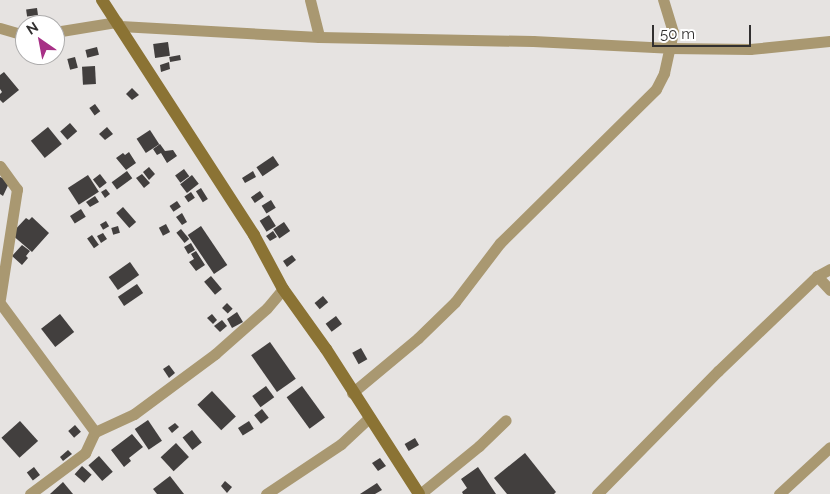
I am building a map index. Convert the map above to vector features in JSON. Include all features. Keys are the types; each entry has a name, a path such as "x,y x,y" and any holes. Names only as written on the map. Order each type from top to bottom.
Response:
{"street":[{"path":"102,0 254,235 283,289 326,349 352,393 419,494 479,446 506,420"},
{"path":"310,0 319,37"},
{"path":"352,393 418,338 455,302 500,243 656,89 664,73 672,32 664,0"},
{"path":"65,31 119,24 319,37 533,40 670,48 750,49 830,41"},
{"path":"0,28 15,32"},
{"path":"0,166 17,189 0,301 95,432"},
{"path":"597,494 687,402 817,276 830,269"},
{"path":"817,276 830,290"},
{"path":"30,494 85,453 95,432 134,414 215,354 267,308 283,289"},
{"path":"266,494 341,444 369,418"},
{"path":"779,494 830,447"}],"building":[{"path":"37,8 38,15 27,15 26,10"},
{"path":"168,42 170,56 155,58 153,44"},
{"path":"97,47 99,55 87,58 85,50"},
{"path":"180,55 181,60 170,62 169,57"},
{"path":"75,57 78,68 70,70 67,59"},
{"path":"169,62 170,69 161,72 160,65"},
{"path":"95,66 96,84 83,85 82,67"},
{"path":"4,72 19,90 3,103 0,100 2,92 0,89 0,75"},
{"path":"132,88 139,95 132,100 126,94"},
{"path":"95,104 100,111 95,115 89,108"},
{"path":"70,123 77,131 67,140 60,132"},
{"path":"48,127 62,144 45,158 31,141"},
{"path":"107,127 113,134 105,140 99,134"},
{"path":"150,130 159,144 146,153 137,139"},
{"path":"160,144 165,151 173,150 177,156 167,163 161,153 157,155 153,149"},
{"path":"129,152 136,163 126,170 116,158 123,153 125,155"},
{"path":"273,156 279,165 263,176 256,167"},
{"path":"149,167 155,174 149,180 143,172"},
{"path":"184,169 189,176 180,183 175,175"},
{"path":"127,171 132,178 117,189 112,182"},
{"path":"253,171 256,177 245,183 242,178"},
{"path":"100,174 107,183 100,188 93,180"},
{"path":"142,174 150,183 144,188 136,178"},
{"path":"88,175 99,192 79,205 68,188"},
{"path":"192,175 199,184 187,193 180,184"},
{"path":"0,177 10,181 3,196 0,194"},
{"path":"201,188 208,199 203,202 196,191"},
{"path":"106,189 110,194 105,198 101,192"},
{"path":"260,191 264,197 255,203 251,197"},
{"path":"191,192 195,198 188,202 184,196"},
{"path":"95,196 99,202 90,207 86,202"},
{"path":"271,200 276,208 266,213 262,206"},
{"path":"177,201 181,207 173,212 170,206"},
{"path":"123,207 136,222 129,228 116,213"},
{"path":"81,209 86,217 75,224 70,216"},
{"path":"182,213 187,222 182,225 176,217"},
{"path":"269,215 276,226 267,232 260,221"},
{"path":"32,217 49,233 32,252 11,234 26,218 29,220"},
{"path":"106,221 109,226 103,230 100,225"},
{"path":"284,222 290,231 279,238 273,229"},
{"path":"166,224 170,232 163,236 159,228"},
{"path":"118,226 120,233 113,235 111,228"},
{"path":"201,226 227,265 214,274 188,235"},
{"path":"181,229 189,239 185,243 176,233"},
{"path":"273,231 277,237 270,241 266,236"},
{"path":"103,233 107,239 101,243 97,236"},
{"path":"92,235 99,245 94,248 87,238"},
{"path":"191,243 195,250 188,254 184,247"},
{"path":"22,245 30,251 26,256 28,258 22,265 12,256"},
{"path":"196,251 205,265 196,271 189,262 194,259 191,254"},
{"path":"292,255 296,260 287,267 283,261"},
{"path":"130,262 139,275 118,290 109,277"},
{"path":"211,276 222,289 215,295 204,282"},
{"path":"137,284 143,293 124,306 118,297"},
{"path":"323,296 328,302 320,309 315,303"},
{"path":"227,303 233,309 228,314 222,308"},
{"path":"237,312 243,322 232,328 227,319"},
{"path":"60,314 74,332 55,347 41,329"},
{"path":"212,314 217,320 213,324 207,318"},
{"path":"336,316 342,324 332,332 326,324"},
{"path":"222,320 227,326 220,332 214,326"},
{"path":"270,342 296,379 277,392 251,355"},
{"path":"361,348 367,359 359,364 352,353"},
{"path":"169,365 175,373 169,378 163,369"},
{"path":"266,386 274,397 260,407 252,396"},
{"path":"302,386 325,418 310,429 287,397"},
{"path":"212,391 236,417 221,430 197,405"},
{"path":"262,409 269,418 261,424 254,415"},
{"path":"148,420 162,441 149,450 135,429"},
{"path":"20,421 38,441 19,458 1,438"},
{"path":"249,421 254,429 243,436 238,428"},
{"path":"175,423 179,427 172,433 168,428"},
{"path":"75,425 81,432 74,438 68,431"},
{"path":"192,430 202,443 192,450 183,437"},
{"path":"132,434 143,447 129,458 131,461 124,467 111,450"},
{"path":"415,438 419,445 409,451 405,444"},
{"path":"176,443 189,457 174,471 161,457"},
{"path":"68,450 72,454 63,461 60,457"},
{"path":"525,453 556,492 554,494 507,494 494,478"},
{"path":"99,456 113,472 102,481 88,465"},
{"path":"380,458 386,466 378,471 372,463"},
{"path":"82,466 92,475 84,483 75,474"},
{"path":"34,467 40,475 33,480 27,472"},
{"path":"478,467 496,494 463,494 462,492 467,488 461,479"},
{"path":"170,476 184,494 157,494 153,489"},
{"path":"225,481 232,487 227,493 221,486"},
{"path":"63,482 73,494 50,494"},
{"path":"377,483 382,490 375,494 360,494"}]}
